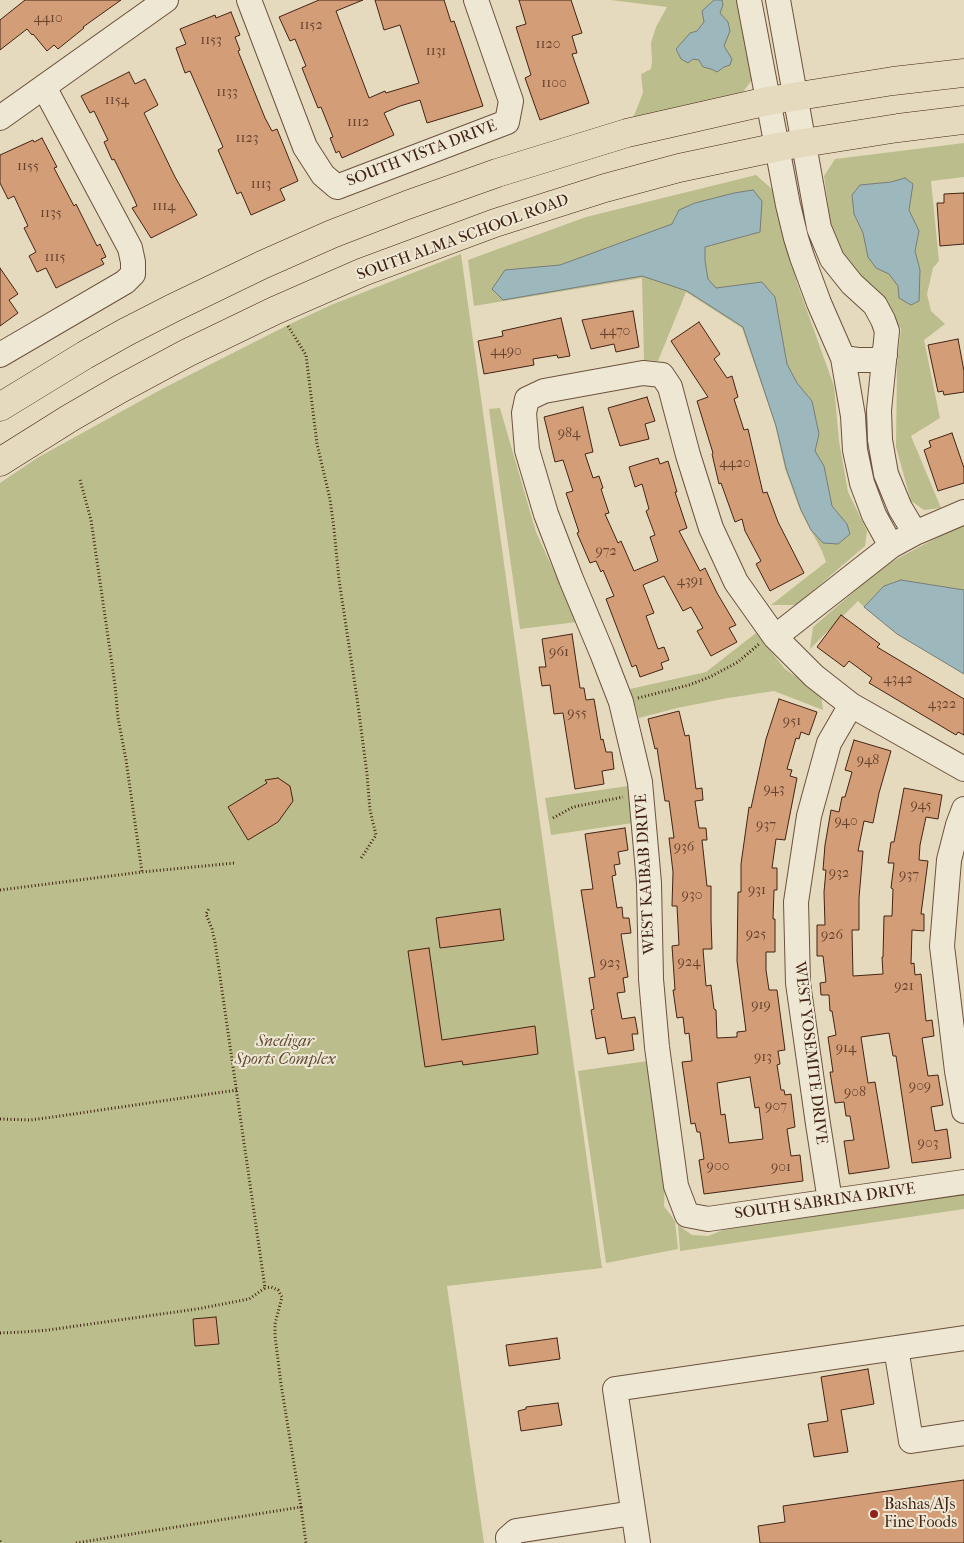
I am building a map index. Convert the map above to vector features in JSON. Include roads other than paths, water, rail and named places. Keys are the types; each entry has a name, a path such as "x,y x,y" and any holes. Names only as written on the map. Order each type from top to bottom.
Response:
{"main road":[{"path":"0,407 86,355 173,308 262,265 390,211 497,173 594,142 636,131 796,96 893,80 964,73"},
{"name":"SOUTH ALMA SCHOOL ROAD","path":"0,462 112,394 186,353 274,311 363,272 496,223 605,188 679,168 778,147 898,128 964,120"}],"street":[{"path":"0,118 166,0"},
{"name":"SOUTH VISTA DRIVE","path":"249,0 305,147 323,175 337,187 506,122 511,101 476,0"},
{"path":"749,0 788,205 802,257 819,303 843,358 854,416 856,450 862,483 874,515 891,546"},
{"path":"778,0 819,228 832,259 852,284 875,305 887,331 880,410 880,440 886,474 900,508 915,533"},
{"path":"0,355 124,282 133,274 130,248 44,86"},
{"path":"843,358 875,360 885,355"},
{"name":"WEST KAIBAB DRIVE","path":"687,1215 676,1186 657,1047 651,979 649,883 640,782 621,702 570,579 546,514 527,450 524,413 527,399 544,391 644,373 662,375 670,387 688,455 711,528 736,582 773,634"},
{"path":"964,512 915,533 891,546 773,634 814,676 851,705 964,769"},
{"name":"WEST YOSEMITE DRIVE","path":"830,1201 798,983 796,902 809,816 829,743 851,705"},
{"path":"964,809 949,860 942,946 957,1071 964,1111"},
{"name":"SOUTH SABRINA DRIVE","path":"687,1215 708,1219 964,1182"},
{"path":"638,1543 615,1389 964,1338"},
{"path":"896,1348 911,1441 964,1433"},
{"path":"508,1543 508,1538 516,1531 633,1513"}],"water":[{"path":"714,0 722,0 723,5 720,13 728,22 730,31 724,46 732,59 730,65 717,72 703,67 699,60 693,59 688,63 681,59 676,49 690,33 697,31 704,22 702,11"},
{"path":"905,178 913,184 909,210 919,231 915,251 920,270 919,301 911,305 899,298 898,286 889,274 876,268 868,257 863,233 854,214 852,195 860,185 891,182"},
{"path":"753,190 762,201 760,232 705,247 708,279 716,288 762,282 775,297 787,364 797,383 812,401 819,434 815,451 824,466 832,506 847,524 850,534 838,544 823,543 811,530 801,510 786,468 776,426 743,327 687,291 642,276 503,300 492,289 505,270 560,265 672,224 679,210 695,203"},
{"path":"901,580 964,590 964,674 897,634 864,607 884,586"}],"place":[{"name":"Bashas/AJs Fine Foods","path":"874,1514"}],"park label":[{"name":"Snedigar Sports Complex","path":"285,1051"}]}
